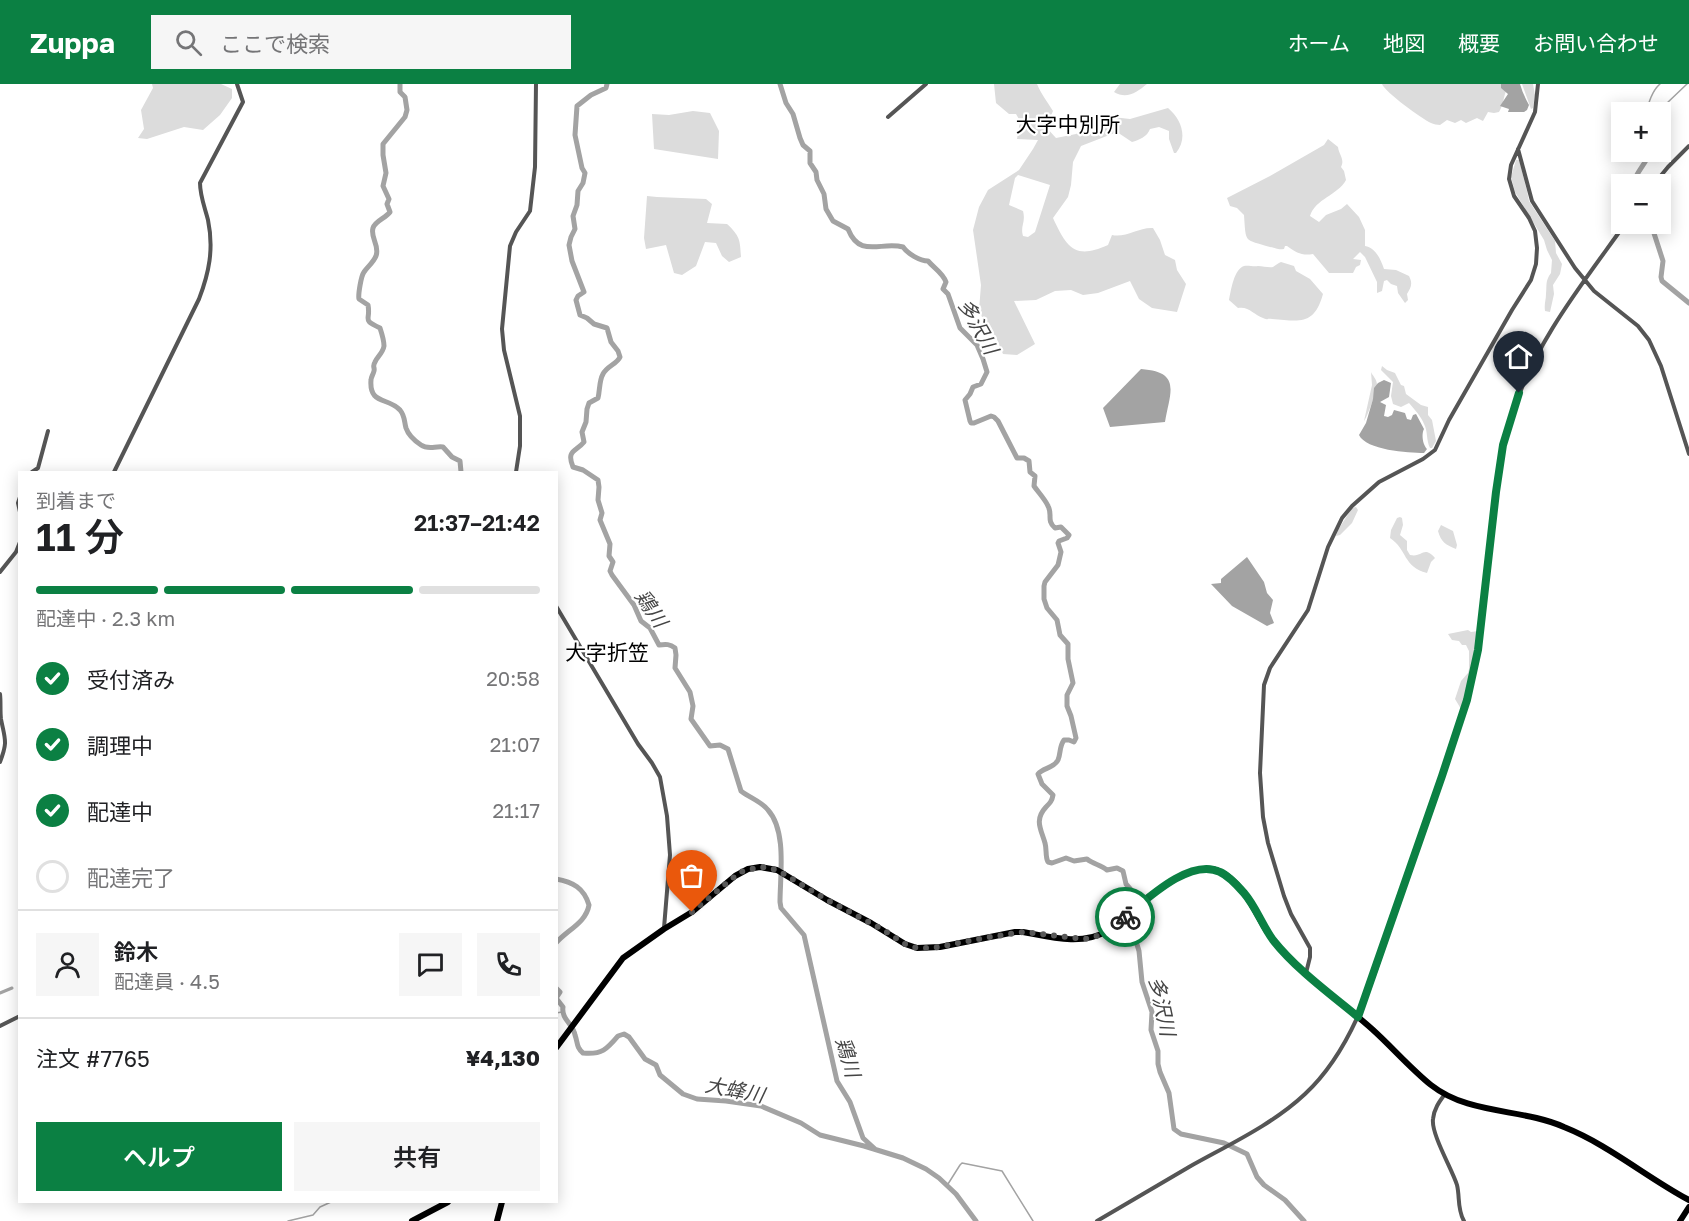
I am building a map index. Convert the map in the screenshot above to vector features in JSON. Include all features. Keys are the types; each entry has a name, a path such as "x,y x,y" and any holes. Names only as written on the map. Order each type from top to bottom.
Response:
{"main road":[{"path":"558,1045 622,958 692,912 740,872 760,867 777,870 905,944 917,948 933,948 1023,932 1085,939 1100,935 1163,886 1195,870 1206,869 1219,871 1234,882 1245,894 1274,941 1288,956 1417,1072 1445,1094 1480,1107 1529,1115 1566,1128 1601,1146 1689,1200"},
{"path":"412,1221 446,1203"},
{"path":"497,1221 502,1203"},
{"path":"1680,1221 1689,1207"}],"street":[{"path":"114,471 199,299 206,280 212,252 200,183 243,102 237,84"},
{"path":"516,471 520,446 520,416 506,358 502,329 510,246 530,211 535,167 536,84"},
{"path":"888,117 926,84"},
{"path":"1306,973 1310,948 1284,896 1268,843 1263,817 1260,773 1264,685 1270,668 1308,610 1328,547 1342,519 1379,482 1423,459 1435,450 1449,420 1531,280 1536,264 1535,231 1530,218 1514,196 1509,179 1511,165 1535,112 1538,84"},
{"path":"1662,174 1689,146"},
{"path":"1518,148 1532,201 1585,281 1603,300 1638,326 1649,340 1661,366 1689,454"},
{"path":"1097,1221 1278,1116 1305,1094 1336,1058 1358,1017 1467,700 1478,650 1503,445 1513,412 1526,375 1545,340 1618,234"},
{"path":"34,471 38,468 48,430"},
{"path":"0,572 18,547"},
{"path":"558,609 660,777 667,816 669,855 664,929"},
{"path":"0,694 6,746 0,762"},
{"path":"0,1026 18,1017"},
{"path":"1445,1094 1434,1111 1433,1124 1456,1184 1464,1221"}],"shaded area":[{"path":"152,84 221,84 232,89 232,98 220,115 203,130 184,127 147,139 138,138 144,129 141,110 153,88"},
{"path":"994,84 1037,84 1053,111 1046,127 1056,138 1076,134 1089,123 1104,116 1130,119 1168,108 1173,113 1182,129 1182,141 1176,153 1169,139 1169,131 1159,127 1150,129 1145,136 1132,142 1117,132 1081,146 1073,162 1068,197 1053,218 1068,244 1080,251 1108,245 1112,235 1117,236 1153,228 1165,255 1175,260 1177,270 1186,284 1177,312 1152,308 1139,299 1130,281 1098,293 1083,295 1071,290 1055,291 1036,300 1014,301 1035,344 1017,355 1003,354 996,337 985,324 979,310 981,285 973,230 979,207 988,190 1019,170 1038,140 1017,139 1020,121 1016,114 1009,114 996,103","holes":["1018,175 1050,185 1035,232 1028,237 1023,236 1023,211 1009,205 1015,178"]},
{"path":"1120,84 1147,84 1136,92 1123,95 1114,92"},
{"path":"1382,84 1505,84 1507,89 1499,112 1488,112 1483,121 1477,118 1466,123 1461,120 1455,123 1447,120 1440,125 1431,123 1412,111"},
{"path":"1501,84 1520,84 1529,105 1527,110 1508,112 1509,109 1500,106 1508,94 1501,88"},
{"path":"1522,84 1533,84 1535,95 1531,109"},
{"path":"693,111 710,113 719,131 718,159 654,149 652,114 669,115"},
{"path":"1328,139 1338,147 1346,180 1338,190 1317,205 1310,216 1319,222 1326,215 1347,204 1359,217 1365,230 1365,246 1380,258 1384,269 1396,270 1409,276 1411,285 1407,294 1408,300 1405,303 1398,293 1397,286 1387,280 1384,281 1382,291 1377,293 1377,282 1365,257 1360,252 1353,259 1361,260 1353,273 1329,273 1313,254 1306,255 1287,246 1284,249 1278,249 1248,239 1244,215 1237,208 1230,206 1227,198 1324,145"},
{"path":"1516,160 1519,160 1529,201 1555,241 1556,253 1562,264 1560,274 1553,285 1554,294 1550,312 1545,311 1545,306 1552,260 1544,240 1515,192 1511,177"},
{"path":"647,196 706,199 712,204 707,223 727,224 731,228 737,235 741,257 729,262 722,256 716,243 705,242 696,266 682,275 674,273 666,245 646,249 644,238"},
{"path":"1281,262 1294,266 1296,271 1310,279 1323,294 1315,312 1310,316 1298,320 1267,319 1248,309 1238,308 1229,300 1234,280 1241,268 1246,266 1273,267"},
{"path":"1382,366 1395,373 1401,385 1404,386 1406,394 1421,405 1428,407 1428,415 1432,420 1436,441 1432,448 1429,445 1423,421 1409,403 1401,407 1393,404 1391,396 1393,382 1381,370"},
{"path":"1141,369 1163,374 1168,379 1170,393 1165,422 1110,427 1103,408"},
{"path":"1371,372 1377,385 1364,421 1372,385"},
{"path":"1384,380 1391,383 1389,397 1380,402 1386,405 1384,416 1392,415 1394,410 1405,413 1407,419 1411,420 1416,414 1424,429 1423,440 1427,449 1424,453 1378,447 1363,440 1359,435 1366,423 1374,388"},
{"path":"1356,507 1358,510 1352,523 1336,536 1352,508"},
{"path":"1400,517 1403,525 1400,535 1407,541 1407,550 1410,555 1428,552 1435,558 1427,573 1413,567 1400,547 1390,538 1391,530 1397,518"},
{"path":"1441,525 1453,531 1456,549 1442,540 1438,531"},
{"path":"1247,557 1273,600 1270,613 1274,623 1267,626 1232,606 1211,584 1221,583 1221,579"},
{"path":"1468,630 1478,631 1473,667 1461,709 1455,699 1461,681 1468,673 1469,651 1466,645 1452,640 1448,634"}],"waterway":[{"path":"400,84 400,92 405,97 407,110 405,117 383,144 386,173 383,186 389,199 387,204 390,212 373,228 377,252 363,274 359,294 359,299 368,305 369,321 380,328 384,342 374,365 371,388 376,397 400,410 407,430 414,439 426,447 443,447 452,457 460,461 461,471"},
{"name":"鶏川","path":"607,84 606,88 591,95 577,106 575,135 585,173 578,191 573,216 575,229 569,245 572,261 584,292 576,300 580,315 594,324 607,328 611,342 620,357 605,371 598,398 589,403 582,432 584,442 571,454 571,461 573,467 583,470 598,480 598,500 602,513 600,520 610,544 609,556 613,562 610,571 634,605 641,621 650,628 659,645 675,648 675,668 690,692 693,706 691,719 710,746 720,745 728,749 741,791 762,804 774,819 780,841 781,908 804,935 837,1081 850,1102 863,1138 875,1149"},
{"name":"多沢川","path":"780,84 803,145 810,151 810,163 816,172 824,194 826,209 833,221 848,229 859,244 872,247 903,247 914,257 928,261 943,276 946,282 943,289 948,294 960,328 977,345 987,372 981,384 973,387 965,400 970,421 974,423 991,416 998,421 1017,458 1029,461 1030,472 1035,476 1034,486 1048,506 1052,525 1055,528 1061,527 1069,535 1058,543 1061,552 1058,565 1044,586 1047,608 1057,620 1060,635 1068,644 1068,659 1073,683 1067,695 1067,706 1076,738 1074,742 1064,740 1056,763 1038,774 1042,784 1053,795 1039,820 1048,862 1052,863 1066,858 1074,861 1087,859 1107,870 1117,868 1123,871 1126,884 1132,891 1130,906 1139,951 1142,982 1152,1012 1151,1030 1158,1051 1160,1072 1169,1093 1174,1129 1181,1134 1224,1143 1247,1154 1257,1177 1285,1200 1304,1221"},
{"path":"1649,102 1660,84"},
{"path":"1668,102 1687,84"},
{"path":"1637,174 1645,162"},
{"path":"1654,234 1663,261 1662,281 1689,303"},
{"name":"大蜂川","path":"558,880 568,882 581,890 589,905 580,922 558,940"},
{"path":"0,993 12,988"},
{"name":"大蜂川","path":"558,990 560,992 558,995"},
{"name":"大蜂川","path":"558,1001 574,1031 578,1047 583,1053 604,1050 618,1036 624,1034 629,1037 645,1059 656,1065 660,1075 683,1094 697,1099 761,1106 801,1123 820,1135 903,1158 939,1178 956,1194 976,1221"},
{"name":"大蜂川","path":"558,1013 562,1012"},
{"path":"939,1178 948,1184 962,1163 1002,1171 1033,1221"},
{"path":"288,1221 313,1215 320,1207 329,1203"}],"way so far":[{"path":"692,912 740,872 760,867 771,868 784,874 905,944 917,948 933,948 1015,932 1085,939 1100,935 1125,917"}],"district":[{"name":"大字中別所","path":"1068,124"},
{"name":"大字折笠","path":"607,652"}],"route":[{"path":"1125,917 1163,886 1180,876 1195,870 1219,871 1245,894 1274,941 1288,956 1358,1017 1467,700 1478,650 1503,445 1519,393"}]}
